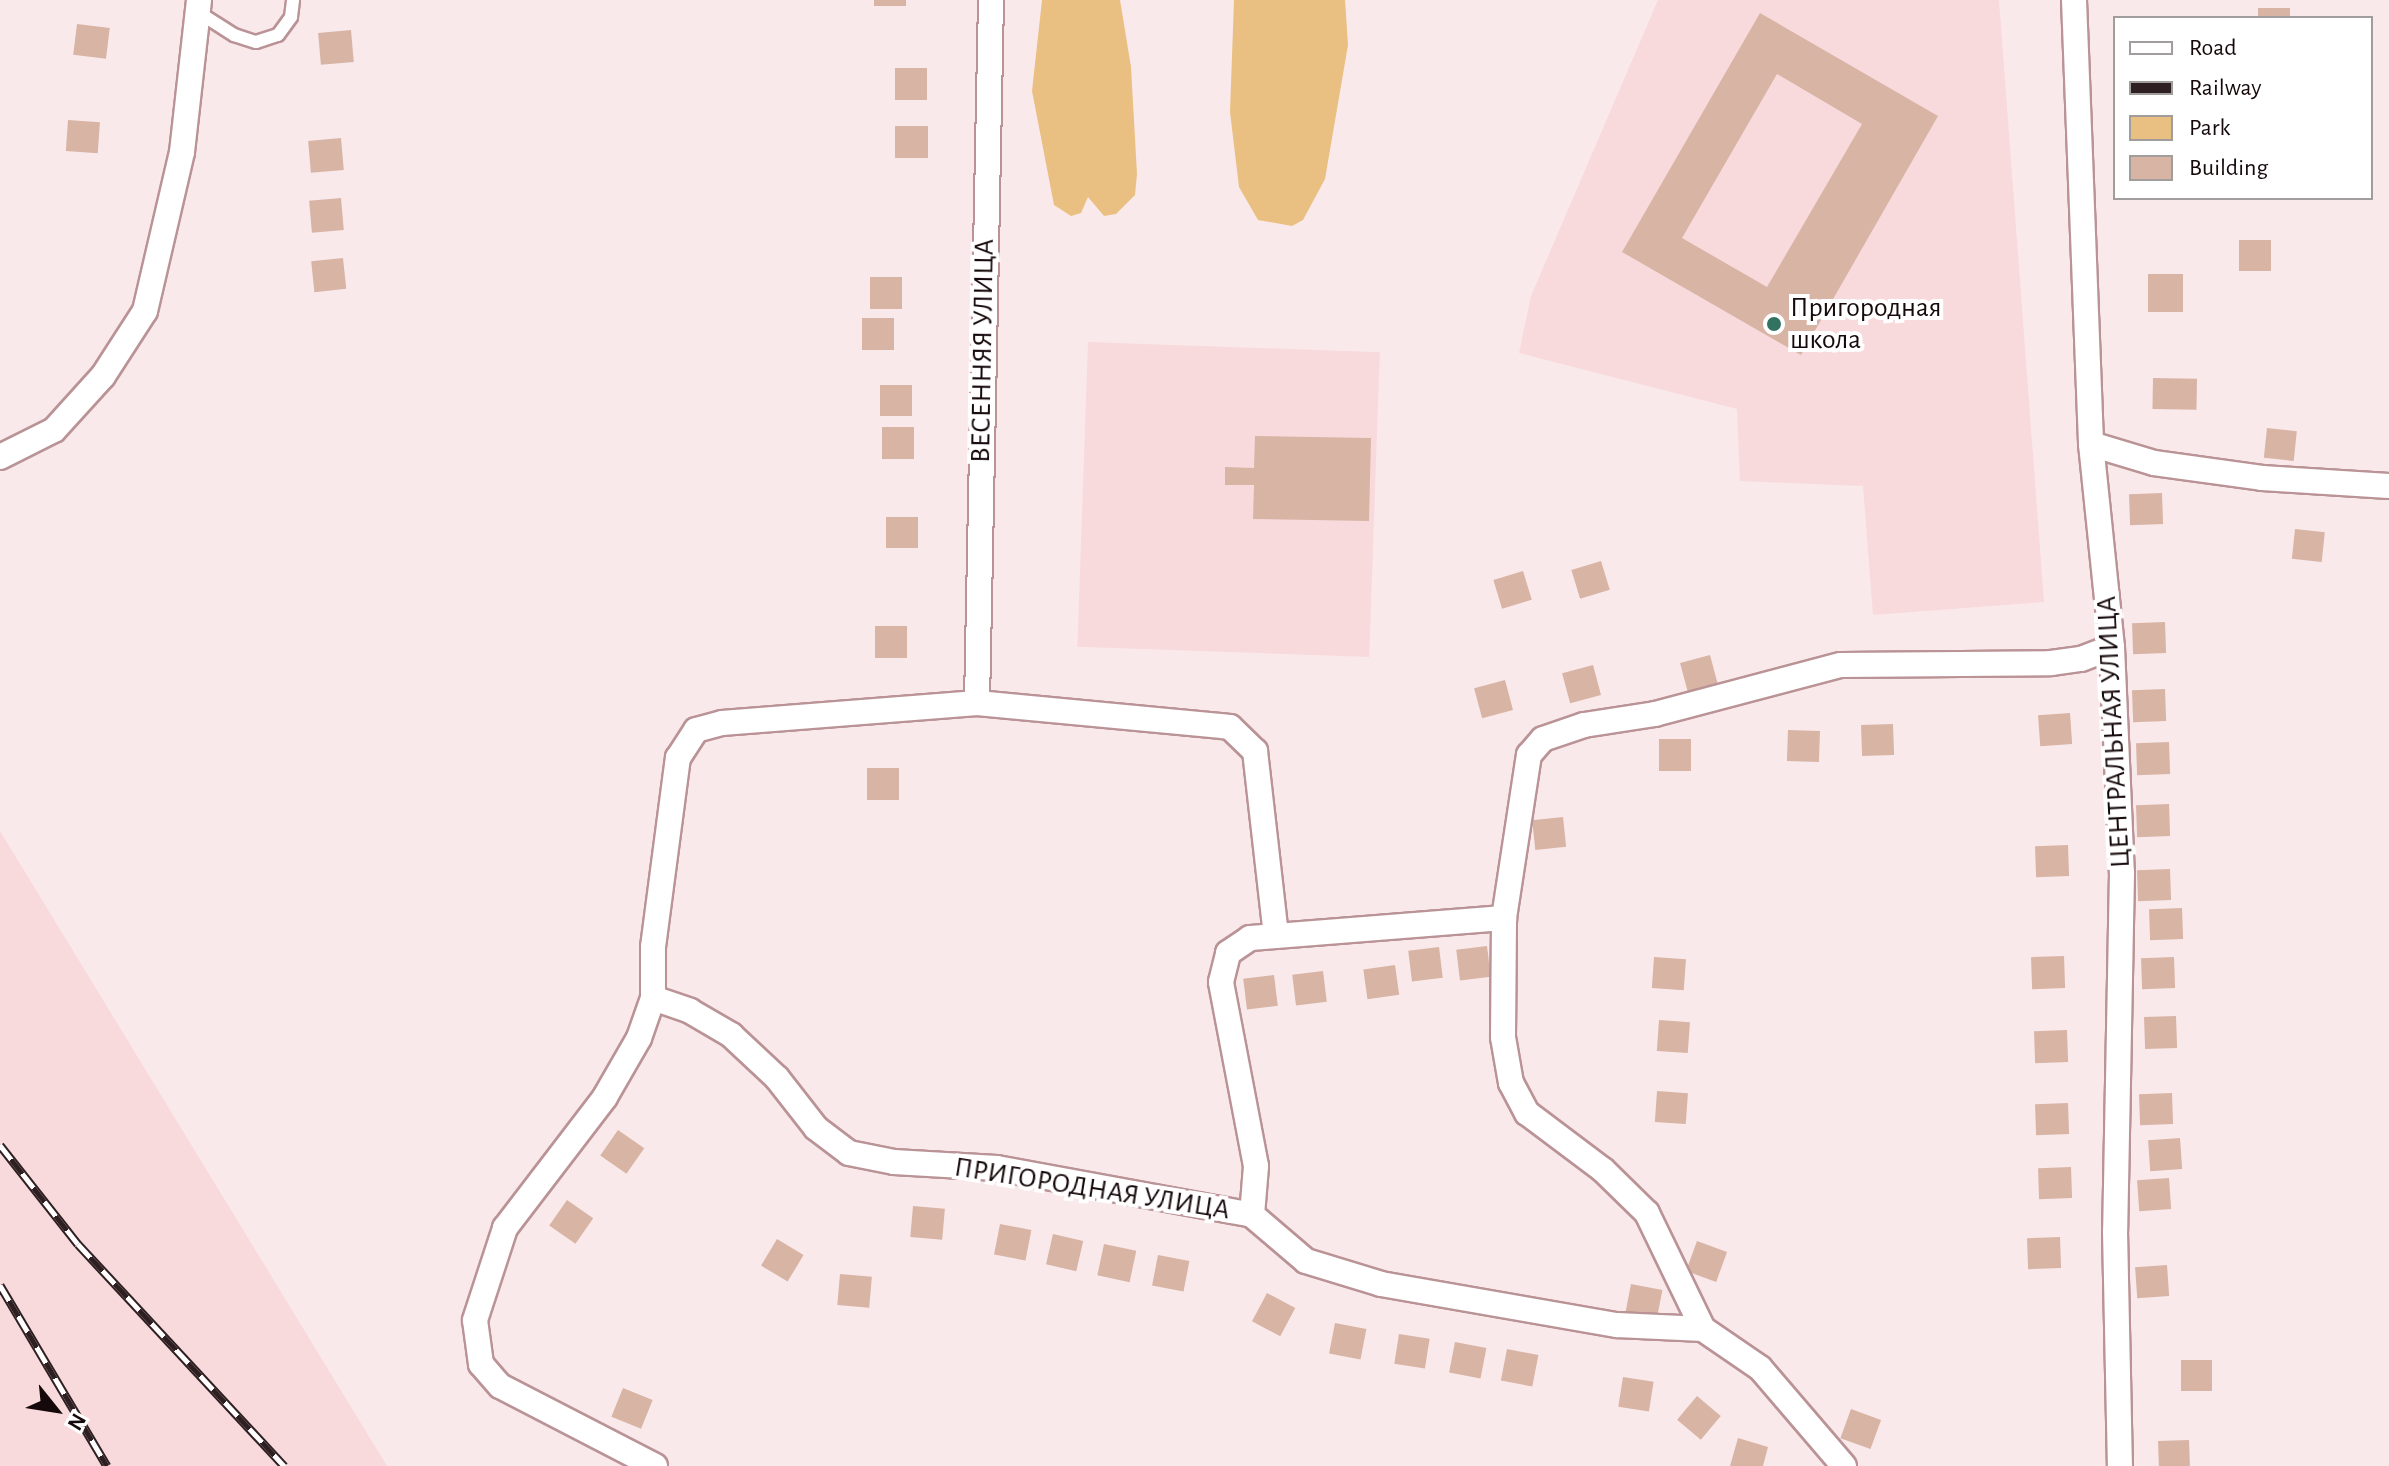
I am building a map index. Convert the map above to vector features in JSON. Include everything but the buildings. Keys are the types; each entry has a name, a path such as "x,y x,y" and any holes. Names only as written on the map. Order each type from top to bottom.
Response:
{"street":[{"name":"ВЕСЕННЯЯ УЛИЦА","path":"977,703 991,0"},
{"name":"ЦЕНТРАЛЬНАЯ УЛИЦА","path":"2074,0 2091,444 2112,647 2122,873 2115,1231 2120,1466"},
{"path":"0,457 54,430 103,376 145,311 182,152 198,6"},
{"path":"2091,444 2154,463 2262,478 2389,486"},
{"path":"1844,1466 1760,1368 1703,1329 1647,1213 1603,1170 1527,1113 1511,1083 1503,1037 1504,918 1523,775 1529,755 1543,739 1841,665 2051,663 2112,647"},
{"path":"655,1466 514,1395 481,1364 475,1320 505,1228 605,1097 634,1047 653,998 653,947 678,758 696,730 722,723 977,703 1210,721 1244,736 1255,751 1276,936"},
{"path":"1252,1215 1256,1166 1222,965 1237,943 1276,936 1504,918"},
{"name":"ПРИГОРОДНАЯ УЛИЦА","path":"653,998 690,1011 731,1035 777,1078 816,1128 849,1153 894,1162 997,1168 1252,1215 1306,1261 1381,1284 1617,1325 1703,1329"}],"lane":[{"path":"198,6 234,35 256,42 278,35 291,17 293,0"}],"shaded area":[{"name":"Пригородная школа","path":"1658,0 1999,0 2044,602 1873,615 1863,486 1740,481 1737,409 1519,353 1531,296"},
{"path":"1088,342 1380,352 1369,657 1077,647"},
{"path":"0,831 387,1466 0,1466"}],"green space":[{"path":"1042,0 1120,0 1131,67 1137,174 1135,195 1116,214 1104,216 1088,197 1081,213 1071,216 1054,205 1032,91"},
{"path":"1234,0 1345,0 1348,45 1325,179 1303,220 1292,226 1258,220 1239,187 1230,112"}],"railway":[{"path":"0,1145 78,1244 284,1466"},
{"path":"0,1285 107,1466"}],"place":[{"name":"Пригородная школа","path":"1774,324"}]}
